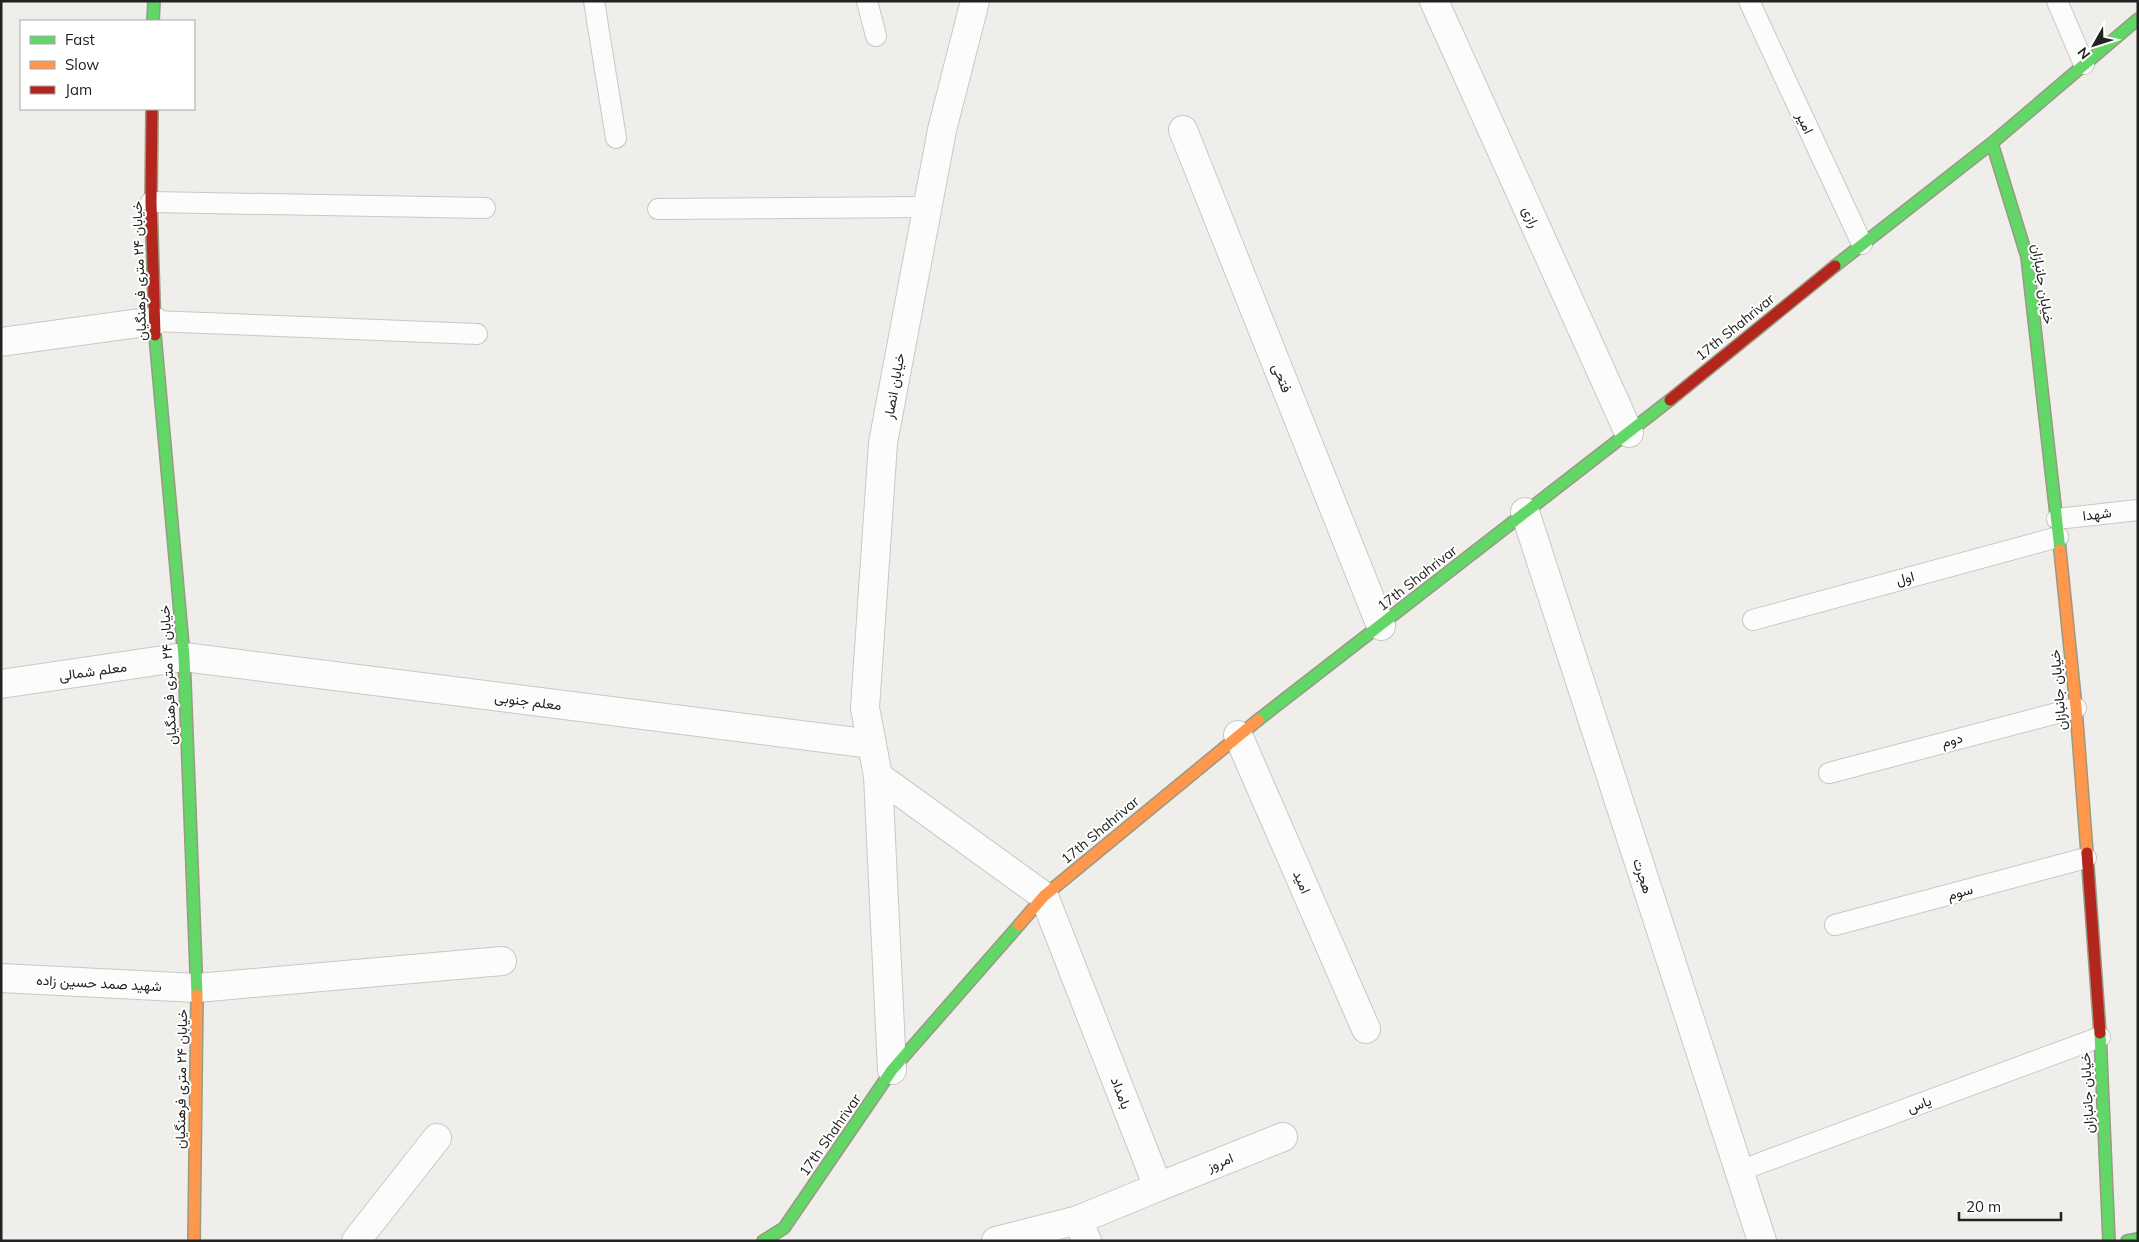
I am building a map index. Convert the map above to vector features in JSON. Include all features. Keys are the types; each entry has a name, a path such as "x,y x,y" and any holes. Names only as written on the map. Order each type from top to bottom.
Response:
{"main road":[{"path":"153,20 154,1"},
{"name":"17th Shahrivar","path":"763,1241 784,1228 892,1070 1044,896 1238,735 1629,433 1862,244 1992,143 2138,19"},
{"name":"خیابان ۲۴ متری فرهنگیان","path":"152,110 151,202 154,321 184,657 197,988 194,1241"},
{"name":"خیابان جانبازان","path":"1992,143 2027,257 2057,528 2076,708 2100,1037 2109,1241"},
{"path":"784,1228 795,1236"},
{"name":"17th Shahrivar","path":"782,1241 784,1228"},
{"path":"2126,1241 2138,1239"}],"street":[{"name":"خیابان انصار","path":"892,1070 878,776 865,708 883,443 942,130 975,1"},
{"name":"رازی","path":"1434,1 1629,433"},
{"name":"فتحی","path":"1183,130 1381,626"},
{"path":"1,342 154,321"},
{"name":"هجرت","path":"1525,512 1762,1241"},
{"name":"معلم جنوبی","path":"184,657 872,744"},
{"name":"معلم شمالی","path":"1,684 184,657"},
{"name":"امید","path":"1238,735 1366,1028"},
{"path":"878,776 1044,896"},
{"name":"بامداد","path":"1044,896 1158,1187"},
{"name":"شهید صمد حسین زاده","path":"1,978 197,988 502,961"},
{"name":"امروز","path":"1158,1187 1283,1137"},
{"path":"356,1241 437,1138"},
{"path":"996,1241 1083,1230 1158,1187"}],"lane":[{"path":"594,1 616,138"},
{"path":"867,1 876,36"},
{"name":"امیر","path":"1749,1 1862,244"},
{"path":"2057,1 2084,64"},
{"path":"151,202 485,208"},
{"path":"658,209 927,207"},
{"path":"154,321 477,334"},
{"name":"شهدا","path":"2057,528 2138,510"},
{"name":"اول","path":"1753,620 2057,528"},
{"name":"دوم","path":"1829,773 2076,708"},
{"name":"سوم","path":"1835,925 2086,858"},
{"name":"یاس","path":"1739,1171 2100,1037"}],"traffic: fast":[{"path":"153,20 154,1"},
{"path":"1835,266 1992,143 2138,19"},
{"path":"1992,143 2027,257 2060,550"},
{"path":"155,335 184,657 197,995"},
{"path":"1258,720 1670,400"},
{"path":"763,1241 784,1228 892,1070 1019,925"},
{"path":"2100,1033 2109,1241"},
{"path":"2127,1241 2138,1239"}],"traffic: slow":[{"path":"2060,550 2076,708 2087,853"},
{"path":"1019,925 1044,896 1258,720"},
{"path":"194,1241 197,995"}],"traffic: jam":[{"path":"152,110 151,202 155,335"},
{"path":"1670,400 1835,266"},
{"path":"2087,853 2100,1033"}]}
